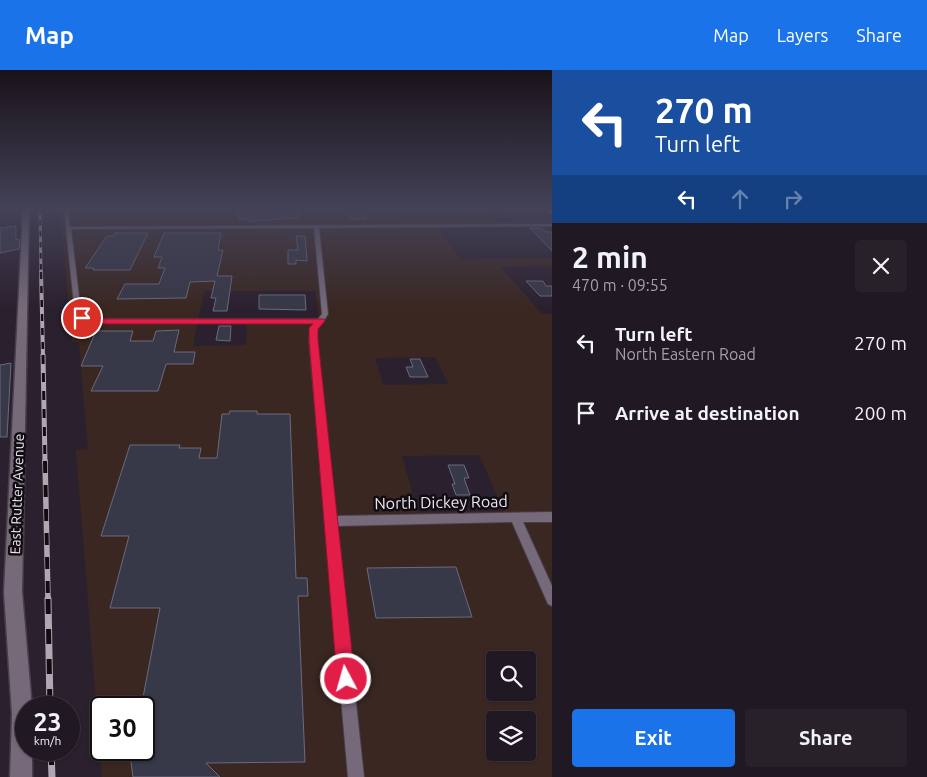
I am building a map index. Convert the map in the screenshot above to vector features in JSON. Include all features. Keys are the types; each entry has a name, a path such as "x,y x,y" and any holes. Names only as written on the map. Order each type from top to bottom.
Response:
{"street":[{"name":"East Rutter Avenue","path":"20,777 22,714 13,592 25,242"},
{"path":"70,242 77,306 82,318 97,321 321,321"},
{"path":"318,242 325,311 321,321 314,328 313,340 356,777"},
{"path":"515,517 552,600"},
{"name":"North Dickey Road","path":"330,522 552,517"}],"shaded area":[{"path":"63,242 448,242 461,259 552,258 552,266 501,267 542,314 552,314 552,777 102,777 101,761 155,761 155,696 96,696 76,450 88,449 79,343 72,342","holes":["204,291 315,291 319,318 247,319 246,345 193,346","435,357 448,384 383,385 375,358","479,455 504,511 418,512 402,456"]}],"building":[{"path":"0,242 20,242 19,249 0,253"},
{"path":"103,242 144,242 130,270 93,270 94,268 85,268"},
{"path":"160,242 219,242 218,250 223,250 217,276 232,276 227,311 213,311 216,298 211,298 215,281 190,282 186,298 117,299 125,284 159,284 165,268 158,268 162,257 154,257"},
{"path":"297,242 305,242 307,261 296,260 296,264 288,264 288,250 298,250"},
{"path":"543,242 552,242 552,251"},
{"path":"526,281 543,281 546,286 552,286 552,296 540,296"},
{"path":"259,295 305,295 306,310 259,309"},
{"path":"219,326 231,326 230,341 216,340"},
{"path":"179,330 174,352 195,352 193,364 166,364 158,391 91,391 103,366 81,366 96,331 133,331 130,341 153,341 156,331"},
{"path":"410,359 420,359 428,377 410,377 406,367 413,367"},
{"path":"11,363 7,437 0,437 0,365"},
{"path":"230,411 257,411 257,414 290,414 296,578 307,578 308,596 298,596 305,762 206,763 220,777 133,777 131,761 155,761 155,696 143,696 160,608 110,608 129,536 101,536 130,445 180,445 179,448 201,448 199,458 217,458 222,414 229,414"},
{"path":"448,465 464,465 469,478 464,478 470,495 456,495 452,484 455,484"},
{"path":"456,567 472,617 376,618 367,568"}],"railway":[{"path":"41,242 41,274"},
{"path":"41,272 43,356"},
{"path":"43,355 45,463"},
{"path":"45,461 48,600"},
{"path":"48,599 50,696"},
{"path":"51,761 52,777"}],"route":[{"path":"82,318 97,321 321,321 314,328 313,340 346,679"}]}
